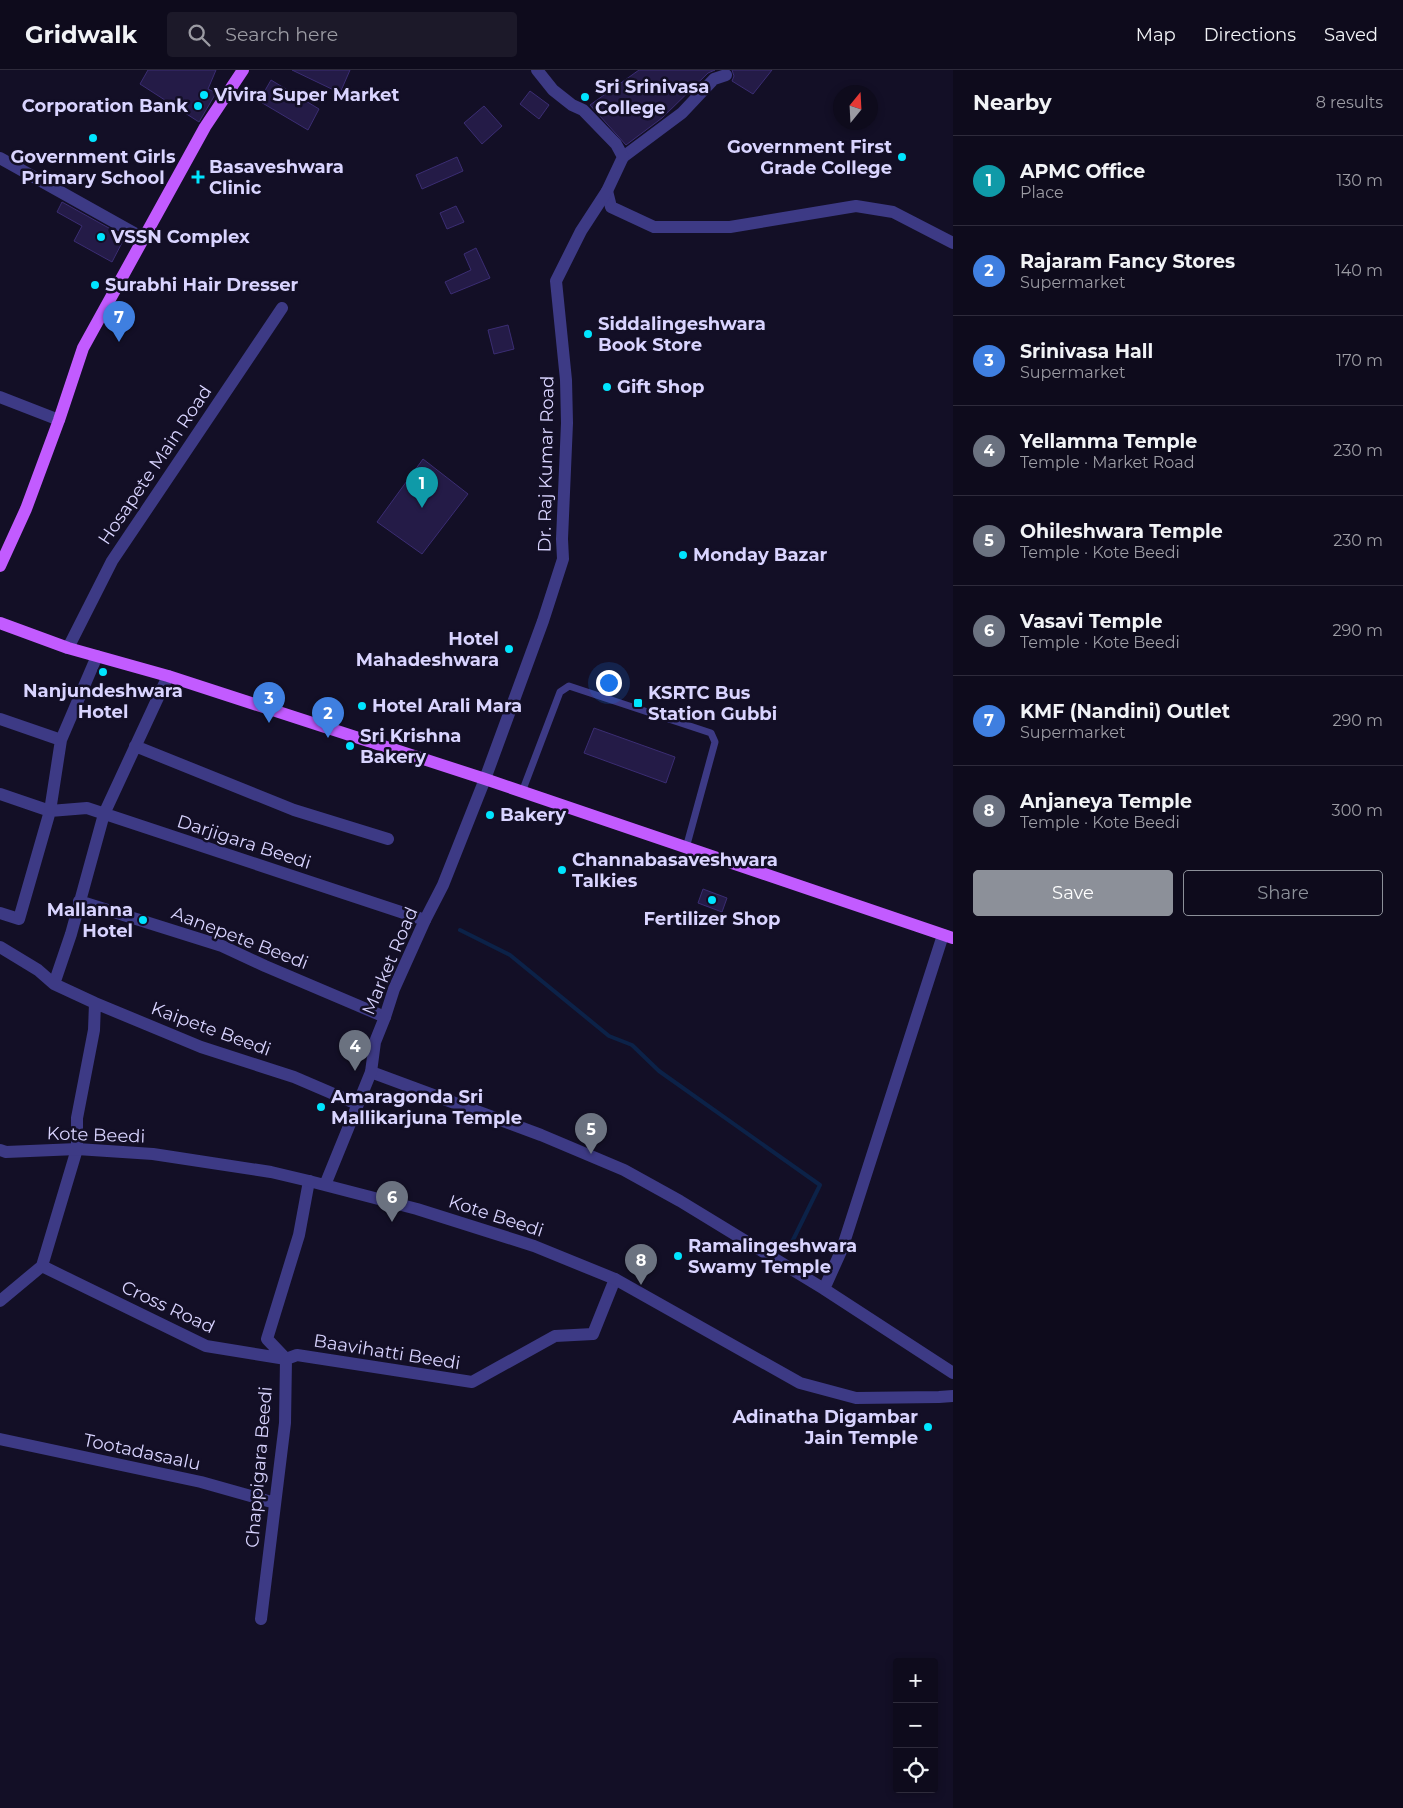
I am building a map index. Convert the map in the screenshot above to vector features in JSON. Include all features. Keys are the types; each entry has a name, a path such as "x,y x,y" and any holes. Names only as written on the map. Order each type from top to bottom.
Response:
{"main road":[{"path":"0,566 26,508 59,420 83,348 205,127 243,70"},
{"path":"0,623 68,648 168,676 522,792 948,937"}],"street":[{"path":"536,70 554,90 583,110 616,144 623,157 682,113 714,79 726,75"},
{"name":"Dr. Raj Kumar Road","path":"485,780 543,621 563,559 562,539 567,423 566,380 556,281 581,231 607,191 623,157"},
{"path":"0,158 143,238"},
{"path":"607,191 611,207 654,227 730,227 856,206 892,212 953,243"},
{"name":"Hosapete Main Road","path":"68,648 112,562 282,308"},
{"path":"0,397 59,420"},
{"path":"0,913 19,919 50,811 61,740 97,656"},
{"path":"54,984 71,934 104,814 168,676"},
{"path":"0,719 61,740"},
{"path":"135,746 294,810 388,839"},
{"name":"Market Road","path":"325,1186 371,1072 375,1042 386,1017 394,989 443,885 485,780"},
{"path":"0,794 50,811"},
{"name":"Darjigara Beedi","path":"50,811 87,808 194,840 425,920"},
{"name":"Aanepete Beedi","path":"79,901 222,946 264,966 386,1017"},
{"path":"824,1289 842,1249 948,937"},
{"name":"Kaipete Beedi","path":"0,947 38,970 54,984 95,1003 201,1047 294,1077 357,1104"},
{"path":"0,1301 42,1266 77,1149 77,1118 94,1030 95,1003"},
{"path":"371,1072 541,1135 624,1170 680,1201 824,1289 953,1373"},
{"name":"Kote Beedi","path":"0,1150 6,1152 77,1149 153,1154 271,1172 310,1181 417,1209 534,1246 615,1279 800,1383 856,1398 953,1396"},
{"path":"286,1359 266,1338 299,1235 310,1181"},
{"name":"Cross Road","path":"42,1266 206,1346 286,1359"},
{"name":"Baavihatti Beedi","path":"286,1359 297,1355 472,1382 555,1336 593,1334 615,1279"},
{"name":"Chappigara Beedi","path":"261,1620 285,1423 286,1359"},
{"name":"Tootadasaalu","path":"0,1439 201,1482 275,1503"}],"lane":[{"path":"522,792 560,692 569,686 711,733 715,742 686,848"}],"building":[{"path":"148,70 216,70 208,89 216,93 199,122 140,84"},
{"path":"292,70 350,70 340,93"},
{"path":"639,70 715,70 708,73 662,118 626,145 590,105"},
{"path":"732,70 772,70 753,94 732,81 734,76"},
{"path":"271,80 319,109 308,130 259,101"},
{"path":"530,91 549,105 539,119 520,104"},
{"path":"484,106 502,126 482,144 464,123"},
{"path":"457,157 463,171 422,189 416,175"},
{"name":"VSSN Complex","path":"62,202 125,237 112,262 74,241 82,226 57,212"},
{"path":"456,206 464,222 447,229 440,213"},
{"path":"476,248 490,278 451,294 445,282 471,270 464,254"},
{"path":"508,325 514,349 494,354 488,330"},
{"path":"423,459 468,494 422,554 377,522"},
{"path":"594,728 675,757 666,783 584,753"},
{"name":"Fertilizer Shop","path":"703,889 727,898 722,912 698,903"}],"waterway":[{"path":"460,930 510,955 609,1036 632,1045 659,1071 820,1185 790,1246"}],"place":[{"name":"Vivira Super Market","path":"204,95"},
{"name":"Sri Srinivasa College","path":"585,97"},
{"name":"Corporation Bank","path":"198,106"},
{"name":"Government Girls Primary School","path":"93,138"},
{"name":"Government First Grade College","path":"902,157"},
{"name":"Basaveshwara Clinic","path":"198,177"},
{"name":"VSSN Complex","path":"101,237"},
{"name":"Surabhi Hair Dresser","path":"95,285"},
{"name":"Siddalingeshwara Book Store","path":"588,334"},
{"name":"KMF (Nandini) Outlet","path":"119,342"},
{"name":"Gift Shop","path":"607,387"},
{"name":"APMC Office","path":"422,508"},
{"name":"Monday Bazar","path":"683,555"},
{"name":"Hotel Mahadeshwara","path":"509,649"},
{"name":"Nanjundeshwara Hotel","path":"103,672"},
{"name":"KSRTC Bus Station Gubbi","path":"638,703"},
{"name":"Hotel Arali Mara","path":"362,706"},
{"name":"Srinivasa Hall","path":"269,723"},
{"name":"Rajaram Fancy Stores","path":"328,738"},
{"name":"Sri Krishna Bakery","path":"350,746"},
{"name":"Bakery","path":"490,815"},
{"name":"Channabasaveshwara Talkies","path":"562,870"},
{"name":"Fertilizer Shop","path":"712,900"},
{"name":"Mallanna Hotel","path":"143,920"},
{"name":"Yellamma Temple","path":"355,1071"},
{"name":"Amaragonda Sri Mallikarjuna Temple","path":"321,1107"},
{"name":"Ohileshwara Temple","path":"591,1154"},
{"name":"Vasavi Temple","path":"392,1222"},
{"name":"Ramalingeshwara Swamy Temple","path":"678,1256"},
{"name":"Anjaneya Temple","path":"641,1285"},
{"name":"Adinatha Digambar Jain Temple","path":"928,1427"}]}
